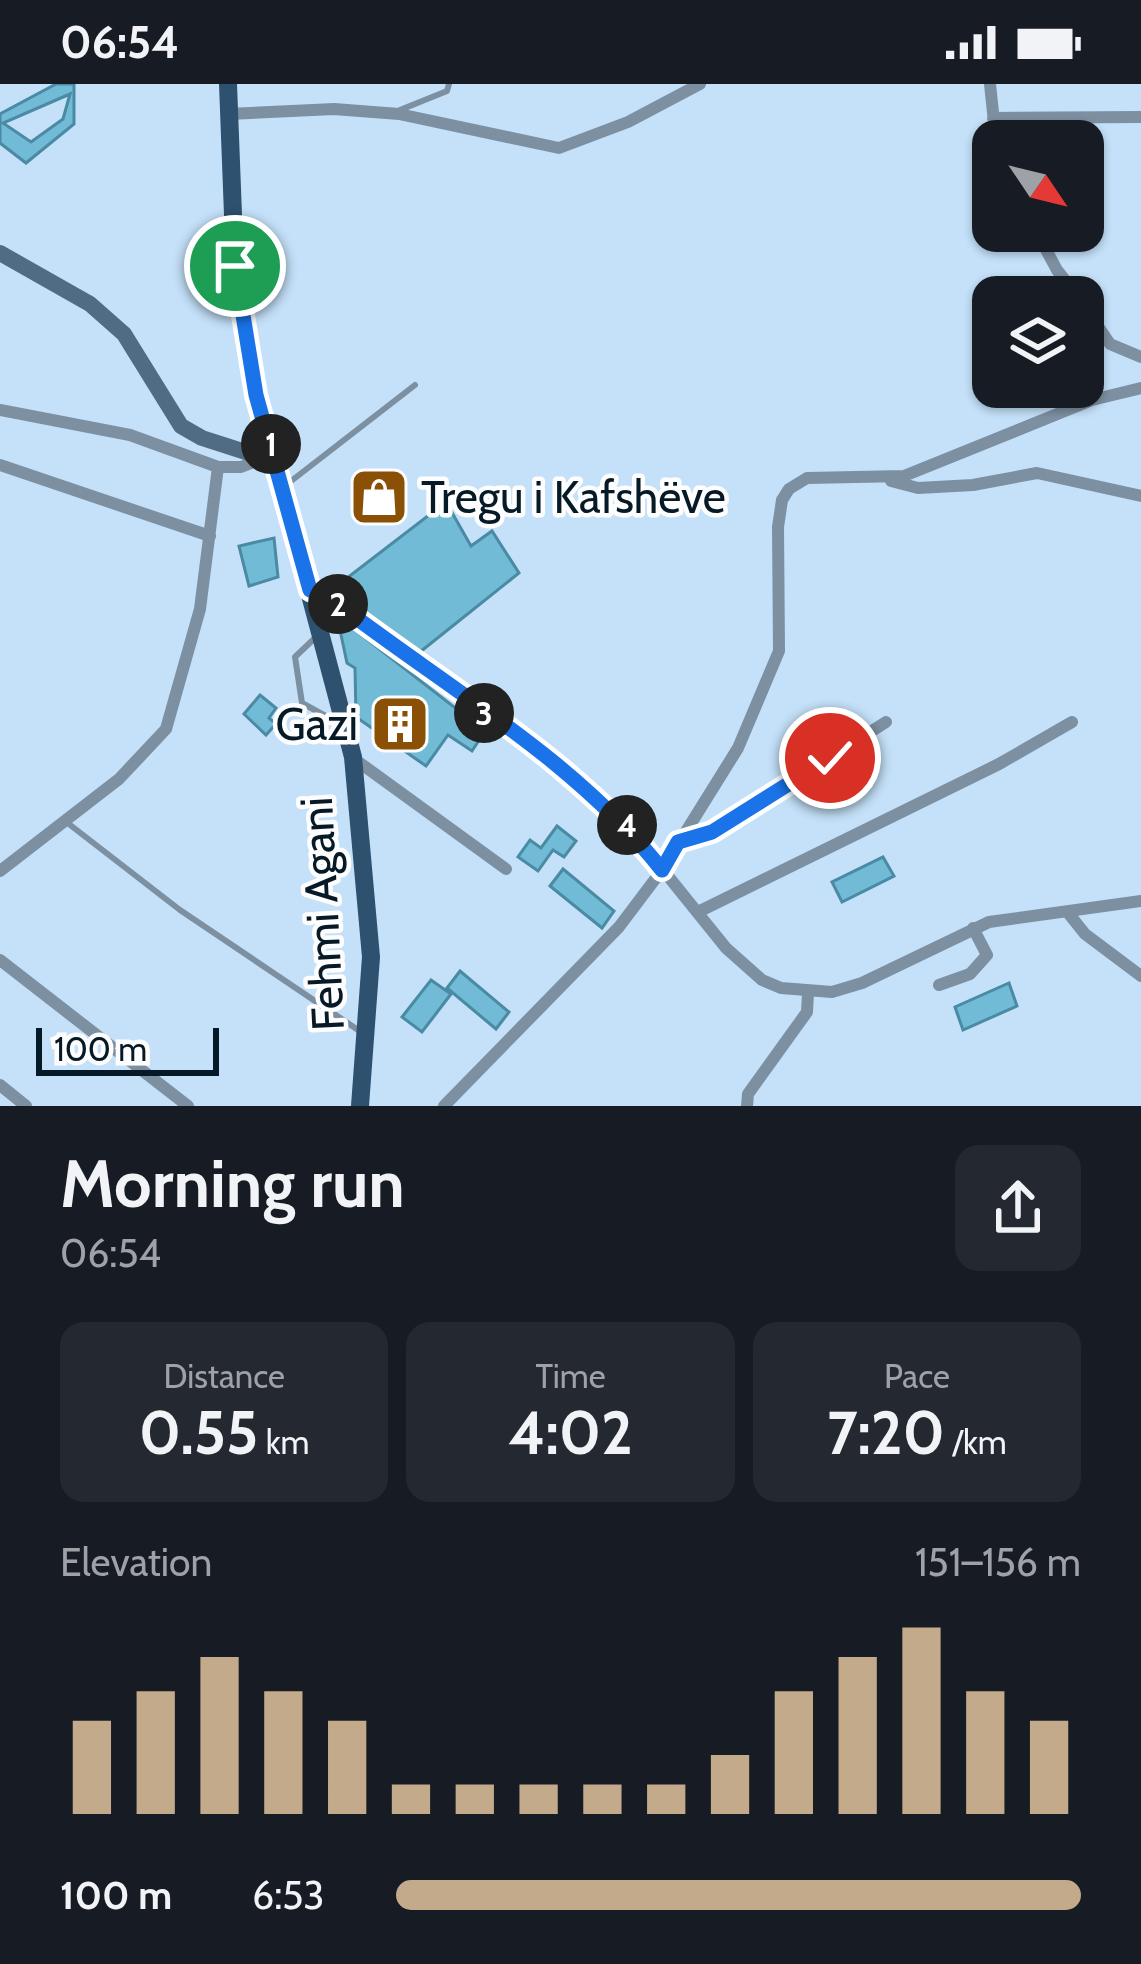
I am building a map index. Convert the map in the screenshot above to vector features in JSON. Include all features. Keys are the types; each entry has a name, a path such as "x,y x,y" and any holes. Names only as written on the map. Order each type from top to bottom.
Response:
{"main road":[{"name":"Fehmi Agani","path":"228,84 235,266 256,395 352,757 370,936 368,1037 360,1106"}],"street":[{"path":"228,114 334,109 391,114 559,148 628,122 700,84"},
{"path":"990,84 993,118 1141,117"},
{"path":"0,253 90,304 124,334 181,425 202,438 269,458"},
{"path":"1104,335 1110,344 1141,357"},
{"path":"444,1106 604,943 662,870 738,748 779,651 782,500 807,478 904,476 1072,407 1141,388"},
{"path":"0,410 130,435 218,467 241,467 269,458"},
{"path":"0,465 210,536"},
{"path":"0,871 145,756 166,729 200,609 218,467"},
{"path":"867,475 918,488 973,485 1037,473 1141,496"},
{"path":"310,590 330,598 586,789 626,824 726,948 762,980 808,994 862,982 974,928 1038,912 1069,914 1141,901"},
{"path":"678,842 712,832 886,722"},
{"path":"700,911 999,764 1072,722"},
{"path":"352,757 506,869"},
{"path":"1069,914 1085,934 1141,976"},
{"path":"939,985 982,964 987,956 974,928"},
{"path":"0,960 188,1106"},
{"path":"747,1106 748,1094 807,1012 808,994"},
{"path":"0,1085 26,1106"}],"lane":[{"path":"391,114 447,91 449,84"},
{"path":"283,487 415,385"},
{"path":"320,633 295,657 302,704 345,727"},
{"path":"65,821 180,910 368,1037"}],"building":[{"path":"56,84 74,84 74,124 26,163 0,143 0,114","holes":["70,94 63,119 31,142 3,123"]},
{"path":"446,502 471,546 492,531 519,573 420,652 334,588"},
{"path":"274,538 278,577 249,586 239,546"},
{"path":"337,616 485,731 472,751 448,735 426,766 356,717 355,668 347,663"},
{"path":"260,695 276,708 269,718 276,724 266,735 244,714"},
{"path":"557,826 576,841 564,857 553,850 538,871 518,857 530,840 541,848"},
{"path":"883,857 894,876 842,902 832,882"},
{"path":"563,869 614,911 602,928 550,886"},
{"path":"460,971 509,1012 496,1029 447,988"},
{"path":"431,980 451,994 422,1032 402,1017"},
{"path":"1009,983 1017,1006 963,1030 955,1007"}],"place":[{"name":"Tregu i Kafshëve","path":"379,497"},
{"name":"Gazi","path":"400,724"}],"route":[{"path":"235,266 256,395 310,590 330,598 586,789 626,824 662,870 678,842 712,832 830,758"}]}
